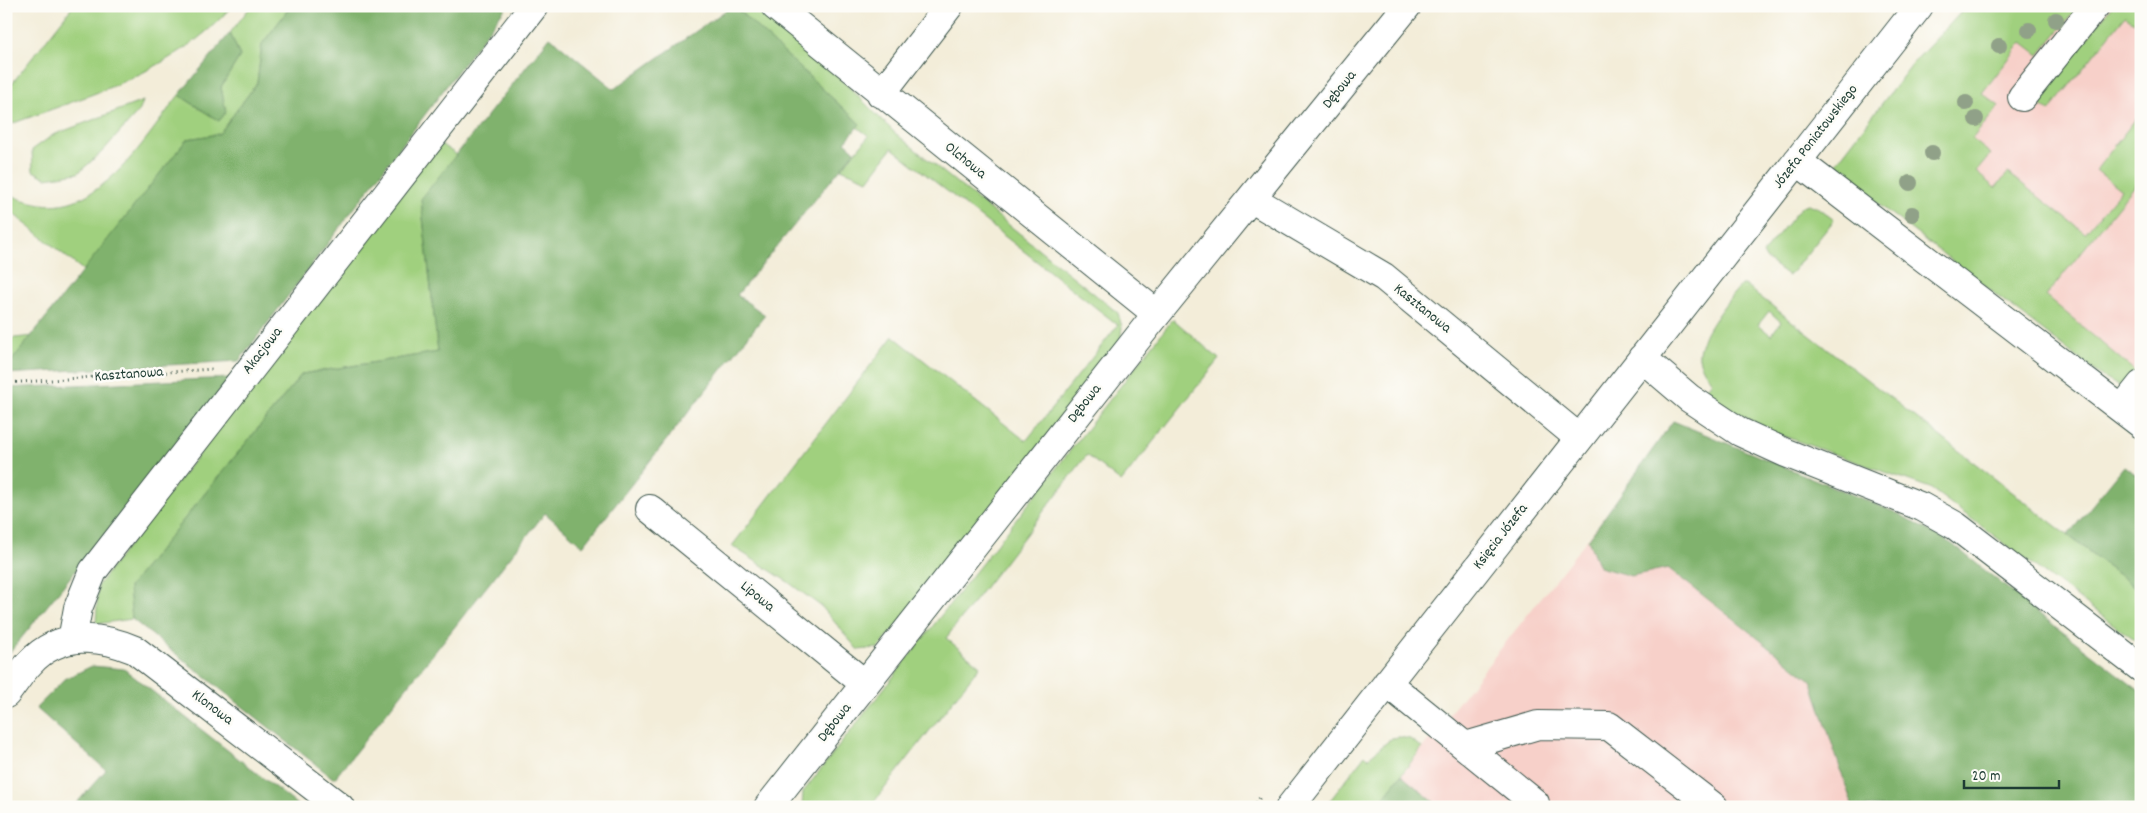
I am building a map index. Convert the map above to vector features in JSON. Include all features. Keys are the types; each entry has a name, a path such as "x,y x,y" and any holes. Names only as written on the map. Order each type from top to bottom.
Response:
{"street":[{"name":"Akacjowa","path":"72,640 78,608 93,571 534,6"},
{"name":"Olchowa","path":"775,6 881,94 1157,314"},
{"path":"881,94 949,6"},
{"name":"Dębowa","path":"768,807 1157,314 1407,6"},
{"name":"Józefa Poniatowskiego","path":"1714,267 1919,6"},
{"path":"2022,97 2095,6"},
{"path":"1797,161 2132,416 2141,385"},
{"name":"Kasztanowa","path":"1252,198 1384,278 1579,438"},
{"name":"Księcia Józefa","path":"1290,807 1714,267"},
{"path":"1642,358 1689,398 1740,432 1786,453 1922,506 1956,526 2141,668"},
{"name":"Lipowa","path":"650,510 865,684"},
{"name":"Klonowa","path":"72,640 92,638 112,640 136,650 340,807"},
{"path":"6,694 31,662 46,650 72,640"},
{"path":"1387,683 1535,803"},
{"path":"1466,746 1538,725 1609,726 1714,807"}],"path":[{"name":"Kasztanowa","path":"6,383 251,367"}],"shaded area":[{"path":"2004,6 2141,6 2141,394 1861,186"},
{"path":"1604,518 1970,807 1440,807 1401,775"}],"green space":[{"path":"73,6 232,6 209,29 184,49 156,66 97,93 6,126 6,91"},
{"path":"251,6 291,6 262,44 257,83 219,134 187,139 84,271 6,208 6,191 31,202 63,204 84,197 103,185 137,150 179,95 219,121 226,112 221,87 240,56 230,33"},
{"path":"291,6 507,6 239,361 6,374 6,368 187,139 219,134 257,83 262,44"},
{"path":"732,6 860,124 845,142 855,151 737,295 765,315 583,546 545,513 334,779 132,619 129,587 302,374 438,352 421,199 550,37 614,89"},
{"path":"734,6 761,6 822,60 895,133 1118,313 1122,327 1120,344 879,648 858,650 822,607 788,582 732,546 893,336 1026,441 1118,325 892,148 868,180 841,169 869,136 857,127 860,124"},
{"path":"1967,6 2079,6 2039,55 2022,42 1982,93 1999,106 1972,139 1991,154 1976,172 1995,188 2008,173 2085,233 2121,190 2096,170 2141,112 2141,178 2046,296 2136,372 2122,388 2104,378 1838,173 1834,166 1913,63"},
{"path":"2112,6 2141,6 2141,15 2134,22 2125,16 2049,111 2042,106 2041,99"},
{"path":"230,33 240,56 221,87 226,112 219,121 179,95"},
{"path":"143,101 140,110 102,152 78,173 46,178 33,171 32,150 53,135"},
{"path":"439,143 457,155 421,200 438,352 302,374 129,587 132,619 96,624 98,585"},
{"path":"1808,204 1817,207 1834,220 1789,276 1766,259 1763,253 1802,206"},
{"path":"1741,285 1745,285 2141,592 2141,645 1930,488 1772,432 1729,408 1705,391 1712,382 1704,371 1699,358 1702,341 1714,320","holes":["1769,311 1781,322 1771,335 1758,325"]},
{"path":"1173,319 1219,359 1121,482 1087,455 946,638 980,666 870,807 802,807 803,792"},
{"path":"33,336 6,368 6,339"},
{"path":"231,378 6,657 6,388"},
{"path":"1673,421 1899,514 1952,544 2141,692 2141,807 1853,807 1811,680 1668,568 1631,576 1599,567 1588,540"},
{"path":"2124,466 2141,478 2141,592 2068,535"},
{"path":"92,666 124,669 300,807 73,807 106,770 36,708 65,679"},
{"path":"1392,738 1410,739 1422,748 1376,807 1325,807 1365,755 1368,758"},
{"path":"1401,775 1440,807 1376,807"}]}
